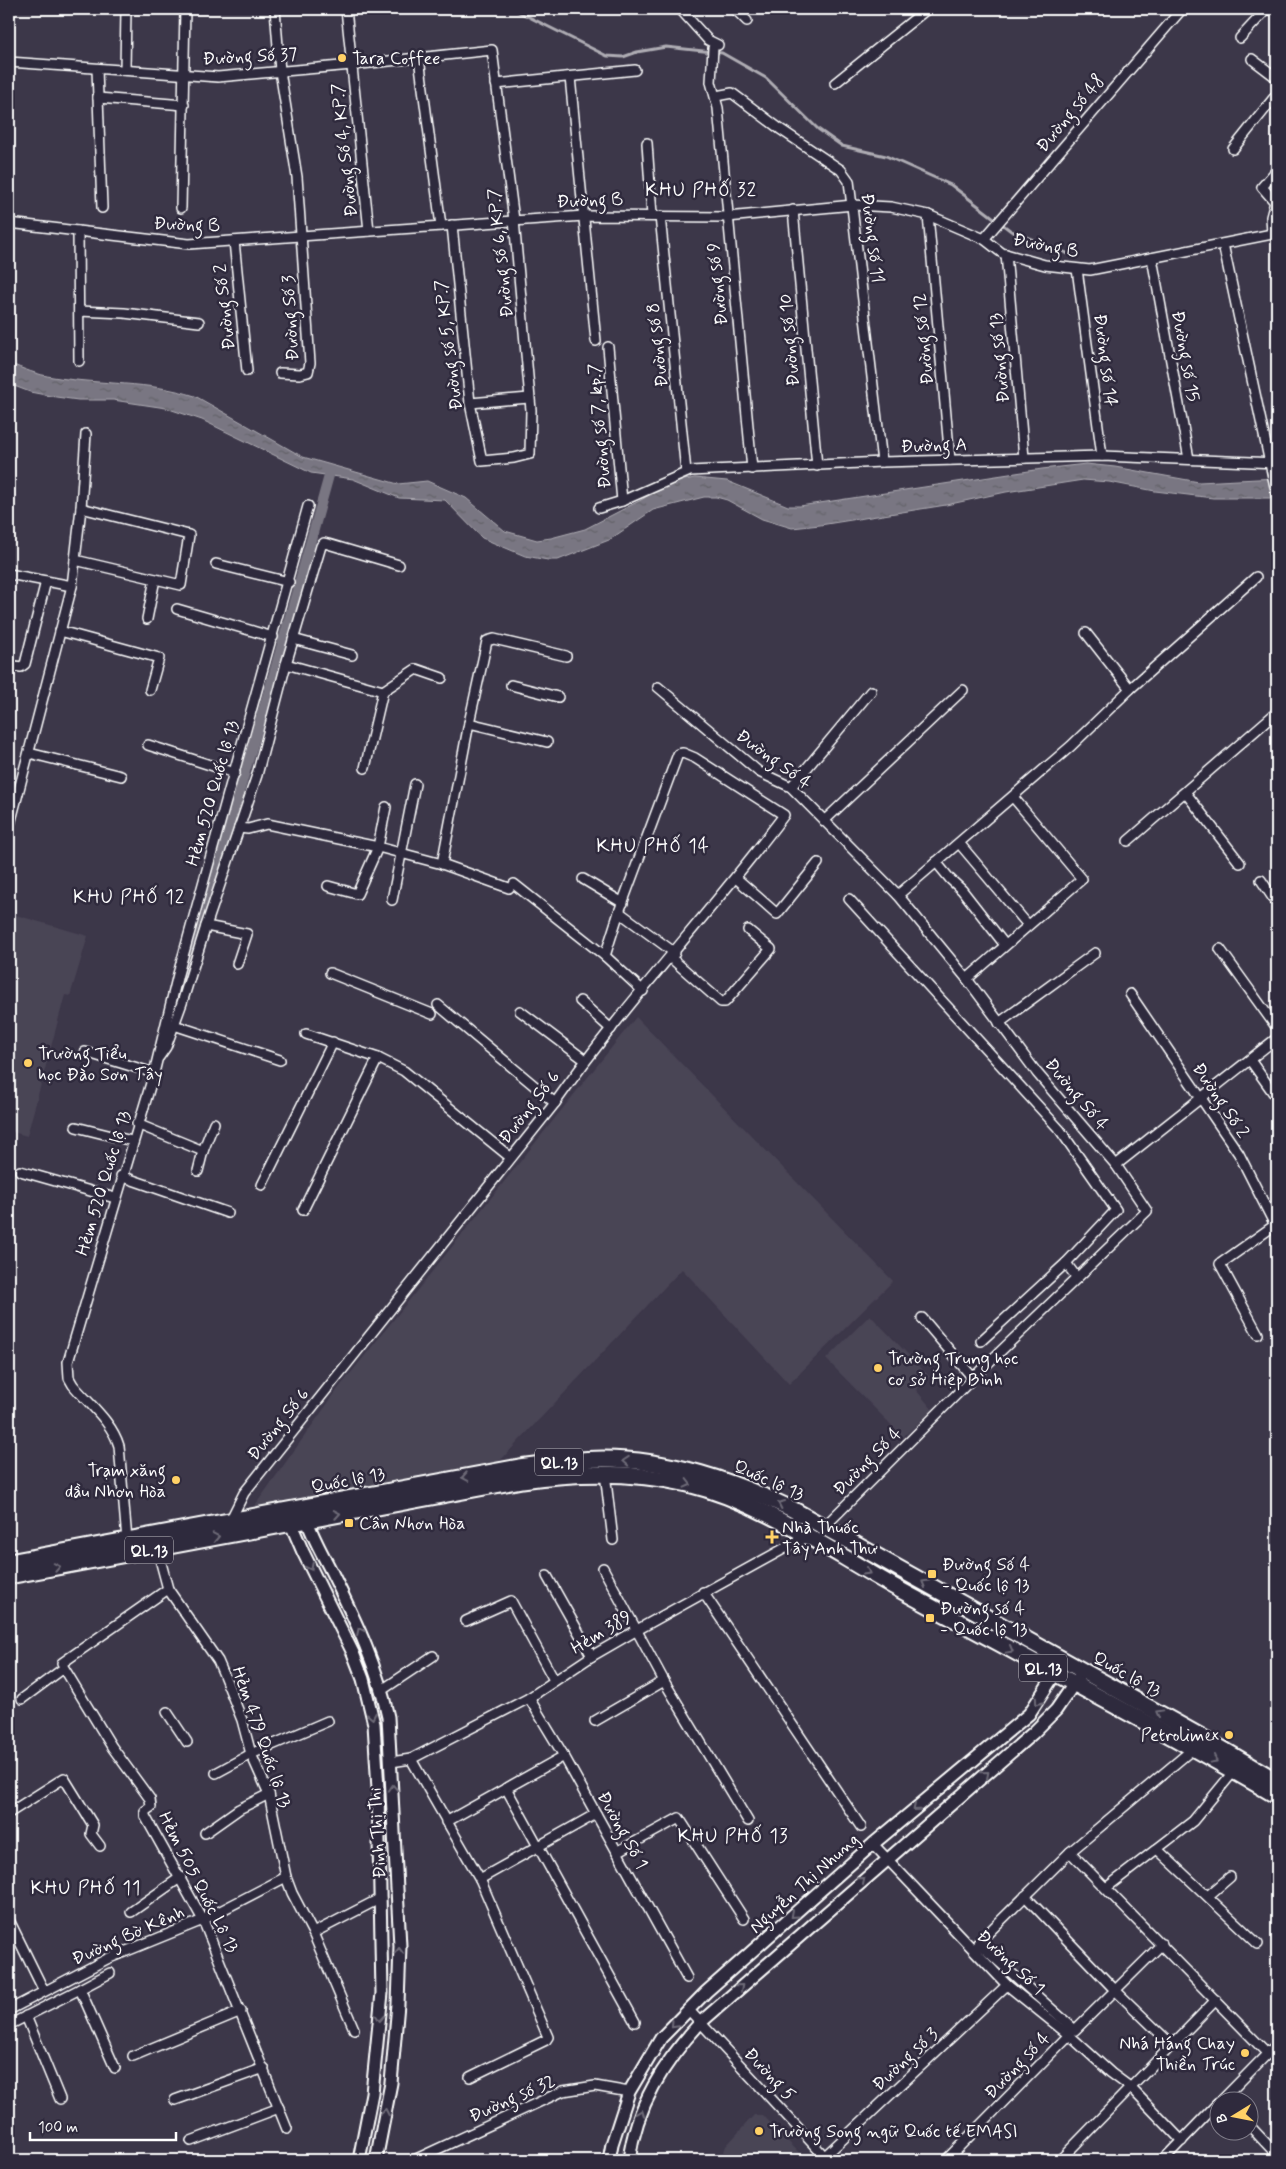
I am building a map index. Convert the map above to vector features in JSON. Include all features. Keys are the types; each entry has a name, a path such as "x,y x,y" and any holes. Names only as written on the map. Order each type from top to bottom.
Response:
{"highway":[{"name":"Quốc lộ 13","path":"305,1514 519,1467 554,1462 604,1459 646,1462 692,1471 724,1480 792,1509 1064,1660 1078,1677 1277,1796"},
{"name":"Quốc lộ 13","path":"9,1576 157,1548 288,1517 522,1480 556,1475 604,1473 664,1479 717,1492 776,1519 810,1537 869,1573 1056,1674 1078,1677 1277,1781"},
{"name":"Quốc lộ 13","path":"9,1562 230,1521 288,1517"},
{"path":"810,1537 824,1527"}],"street":[{"path":"125,70 126,9"},
{"path":"181,208 185,9"},
{"path":"275,9 280,71 298,177 301,236"},
{"name":"Đường Số 4, KP.7","path":"346,9 369,231"},
{"name":"Đường số 9","path":"680,9 716,47 711,82 716,96 752,468"},
{"path":"735,9 747,21"},
{"name":"Đường số 48","path":"984,239 1182,9"},
{"path":"1240,38 1267,9"},
{"path":"835,83 922,10"},
{"name":"Đường Số 37","path":"9,62 218,77 492,50"},
{"name":"Đường số 6, KP.7","path":"482,461 514,458 530,454 530,398 514,220 492,50"},
{"path":"420,58 441,226"},
{"path":"1252,59 1277,78"},
{"path":"97,68 102,208"},
{"path":"496,84 635,70"},
{"name":"Đường số 7, kp.7","path":"570,77 596,341"},
{"name":"Đường số 11","path":"716,96 732,93 780,129 841,170 849,181 882,462"},
{"path":"1233,149 1277,94"},
{"path":"98,98 184,105"},
{"name":"Đường số 8","path":"648,143 686,472"},
{"path":"1275,234 1271,218 1275,202 1262,187 1277,170"},
{"name":"Đường B","path":"9,223 189,244 584,216 656,215 727,217 853,206 891,207 928,215 984,239 1006,254 1045,265 1090,270 1275,234"},
{"name":"Đường số 10","path":"793,210 817,466"},
{"name":"Đường số 12","path":"928,215 950,460"},
{"name":"Đường số 5, KP.7","path":"452,225 470,403 482,461"},
{"path":"78,231 79,362"},
{"name":"Đường Số 3","path":"280,373 300,374 308,372 310,362 301,236"},
{"name":"Đường Số 2","path":"234,241 247,371"},
{"path":"1223,244 1274,462 1272,474 1277,496"},
{"name":"Đường số 13","path":"1006,254 1024,458"},
{"name":"Đường số 15","path":"1152,258 1189,459"},
{"name":"Đường số 14","path":"1077,269 1102,456"},
{"path":"79,311 124,313 199,322"},
{"name":"Đường số 7, kp.7","path":"608,347 622,501"},
{"path":"470,403 530,398"},
{"path":"9,828 72,586 81,508 86,434"},
{"name":"Đường A","path":"599,508 622,501 686,472 882,462 1102,456 1274,462"},
{"name":"Hẻm 520 Quốc lộ 13","path":"127,1540 119,1446 116,1437 111,1428 73,1385 67,1370 76,1329 121,1176 154,1073 178,974 289,582 308,506"},
{"path":"75,560 181,585 189,535 81,508"},
{"path":"157,1060 166,1047 174,1025 257,776 286,664 321,546 324,544 399,565"},
{"path":"216,564 289,582"},
{"path":"9,574 72,586"},
{"path":"898,894 1071,746 1130,689 1256,577"},
{"path":"146,619 155,579"},
{"path":"9,665 18,667 25,664 46,581"},
{"path":"177,609 273,637"},
{"path":"60,632 159,658 150,690"},
{"path":"1086,633 1130,689"},
{"path":"293,639 352,655"},
{"path":"442,864 487,641 489,639 566,656"},
{"path":"286,664 383,691"},
{"path":"365,768 383,691 416,669 442,678"},
{"path":"511,685 558,697"},
{"name":"Đường Số 4","path":"658,687 759,772 791,788 898,894 967,979 1037,1072 1116,1165 1147,1210 824,1527"},
{"path":"824,821 963,690"},
{"path":"791,788 871,691"},
{"path":"1128,841 1277,712"},
{"path":"469,723 547,742"},
{"path":"148,745 235,773"},
{"path":"29,753 121,776"},
{"name":"Đường Số 6","path":"230,1521 244,1493 510,1157 555,1103 585,1060 673,956 784,815 695,758 683,753 678,754 621,908"},
{"path":"392,900 414,784"},
{"path":"1185,792 1240,863"},
{"path":"967,979 1082,879 1013,797"},
{"path":"328,886 358,894 378,847 386,807"},
{"path":"239,828 248,829 267,824 378,847 442,864 512,886 605,956 643,991"},
{"path":"959,843 1028,925"},
{"path":"936,862 962,890 1005,945"},
{"path":"736,878 777,914 818,863"},
{"path":"583,879 621,908 721,1002 725,1002 771,950 748,930"},
{"path":"1260,880 1277,904"},
{"path":"849,899 1060,1130 1116,1210 1066,1263 981,1341"},
{"path":"605,956 621,908"},
{"path":"206,926 247,934 237,964"},
{"path":"1220,949 1277,1028"},
{"path":"999,1023 1095,953"},
{"path":"330,973 432,1014"},
{"name":"Đường Số 2","path":"1130,994 1239,1154 1276,1227"},
{"path":"580,1001 611,1029"},
{"path":"438,1005 555,1103"},
{"path":"520,1011 585,1060"},
{"path":"174,1025 280,1060"},
{"path":"306,1034 378,1058 404,1071 510,1157"},
{"path":"1116,1165 1277,1038"},
{"path":"262,1185 332,1042"},
{"path":"85,1052 154,1073"},
{"path":"303,1210 378,1058"},
{"path":"1250,1060 1277,1098"},
{"path":"198,1171 203,1151 214,1123"},
{"path":"137,1124 203,1151"},
{"path":"76,1126 132,1141"},
{"path":"20,1171 115,1198"},
{"path":"121,1176 228,1213"},
{"path":"1258,1334 1220,1264 1276,1227"},
{"path":"1066,1263 1077,1278"},
{"path":"922,1318 974,1378"},
{"path":"604,1473 613,1540"},
{"name":"Đinh Thị Thi","path":"305,1514 364,1640 382,1690 388,1718 400,1946 398,2004 391,2083 376,2160"},
{"name":"Đinh Thị Thi","path":"288,1517 363,1678 370,1707 377,1762 382,1969 379,2032 372,2093 359,2160"},
{"name":"Hẻm 389","path":"411,1760 529,1698 592,1656 703,1592 798,1541 810,1537"},
{"name":"Hẻm 479 Quốc lộ 13","path":"157,1548 168,1589 218,1661 242,1720 251,1754 269,1794 286,1877 292,1893 313,1933 354,2029"},
{"path":"603,1568 664,1680 748,1821"},
{"path":"546,1576 592,1656"},
{"path":"22,1699 63,1665 168,1589"},
{"path":"703,1592 861,1827"},
{"path":"466,1622 511,1601 554,1680"},
{"path":"382,1690 433,1656"},
{"name":"Nguyễn Thị Nhung","path":"609,2160 628,2092 661,2038 688,2010 873,1844 1028,1714 1064,1660"},
{"name":"Hẻm 505 Quốc Lộ 13","path":"63,1665 112,1746 150,1799 152,1807 145,1811 145,1816 181,1877 203,1920 287,2129"},
{"name":"Nguyễn Thị Nhung","path":"629,2160 636,2127 654,2082 676,2049 700,2023 1033,1734 1056,1710 1078,1677"},
{"path":"595,1721 664,1680"},
{"name":"Đường Số 1","path":"529,1698 564,1756 687,1978"},
{"path":"166,1712 187,1742"},
{"path":"216,1774 251,1754 328,1721"},
{"path":"1162,1944 1075,2030 978,1943 1070,1852 1194,1748"},
{"path":"446,1822 564,1756"},
{"path":"391,1762 411,1760 480,1879 548,2037 546,2040 470,2077"},
{"path":"1106,1888 1193,1821 1234,1771"},
{"path":"9,1813 64,1778 93,1824 92,1834 100,1846"},
{"path":"506,1788 635,2022"},
{"path":"205,1833 240,1809 269,1794"},
{"path":"480,1879 596,1814"},
{"path":"617,1852 679,1818 744,1919"},
{"name":"Đường Số 1","path":"873,1844 1007,1985 1130,2087"},
{"path":"1157,1849 1258,1944"},
{"path":"1070,1852 1268,2054"},
{"path":"131,1912 181,1877"},
{"name":"Đường Bờ Kênh","path":"9,2010 107,1959 203,1920 286,1877"},
{"path":"1208,1896 1230,1877"},
{"path":"1025,1896 1115,1990 1172,2045"},
{"path":"313,1933 381,1898"},
{"path":"9,1920 44,1991"},
{"path":"9,2025 110,1973"},
{"name":"Đường số 3","path":"826,2158 1007,1985"},
{"path":"80,1989 114,2068"},
{"path":"1060,2160 1216,2000"},
{"name":"Đường 5","path":"688,2010 826,2158"},
{"path":"133,2056 241,2011"},
{"path":"26,2016 60,2099"},
{"name":"Đường số 4","path":"946,2160 1069,2035"},
{"path":"1231,2092 1277,2044"},
{"path":"175,2100 264,2068"},
{"name":"Đường số 32","path":"414,2160 563,2091 595,2086 628,2092"},
{"path":"1130,2087 1182,2141"},
{"path":"191,2141 279,2108"},
{"path":"1167,2159 1208,2115"},
{"path":"1258,2135 1277,2155"}],"shaded area":[{"name":"Trường Tiểu học Đào Sơn Tây","path":"9,913 88,936 70,996 65,995 27,1136 9,1131"},
{"path":"636,1017 893,1281 789,1384 682,1269 497,1464 251,1511 338,1389"},
{"name":"Trường Trung học cơ sở Hiệp Bình","path":"870,1315 930,1377 916,1390 933,1410 903,1437 826,1359"},
{"name":"Trường Song ngữ Quốc tế EMASI","path":"754,2115 763,2115 806,2160 721,2160 726,2146"}],"water":[{"path":"9,363 47,376 160,388 195,396 303,457 398,484 427,481 466,498 505,531 537,540 585,529 641,500 668,483 695,478 727,481 788,506 800,506 1086,464 1115,467 1199,482 1277,478 1277,498 1213,498 1155,491 1109,482 1083,480 1006,492 946,505 792,528 762,519 727,500 716,497 704,497 653,510 609,540 558,560 548,560 525,556 482,538 445,500 399,498 353,479 311,473 202,420 166,408 113,400 78,400 30,392 9,384"}],"waterway":[{"path":"513,9 607,56 623,57 637,52 666,47 722,53 766,78 818,129 842,146 886,156 951,185 1011,231 1074,256"},
{"path":"172,1021 274,673 330,472"}],"place":[{"name":"Tara Coffee","path":"342,58"},
{"name":"Trường Tiểu học Đào Sơn Tây","path":"28,1063"},
{"name":"Trường Trung học cơ sở Hiệp Bình","path":"878,1368"},
{"name":"Trạm xăng dầu Nhơn Hòa","path":"176,1480"},
{"name":"Cân Nhơn Hòa","path":"349,1523"},
{"name":"Nhà Thuốc Tây Anh Thư","path":"772,1537"},
{"name":"Đường Số 4 - Quốc lộ 13","path":"932,1574"},
{"name":"Đường số 4 - Quốc lộ 13","path":"930,1618"},
{"name":"Petrolimex","path":"1229,1735"},
{"name":"Nhá Háng Chay Thiền Trúc","path":"1245,2053"},
{"name":"Trường Song ngữ Quốc tế EMASI","path":"759,2131"}],"district":[{"name":"KHU PHỐ 32","path":"701,189"},
{"name":"KHU PHỐ 14","path":"653,845"},
{"name":"KHU PHỐ 12","path":"129,896"},
{"name":"KHU PHỐ 13","path":"733,1835"},
{"name":"KHU PHỐ 11","path":"86,1887"}]}
